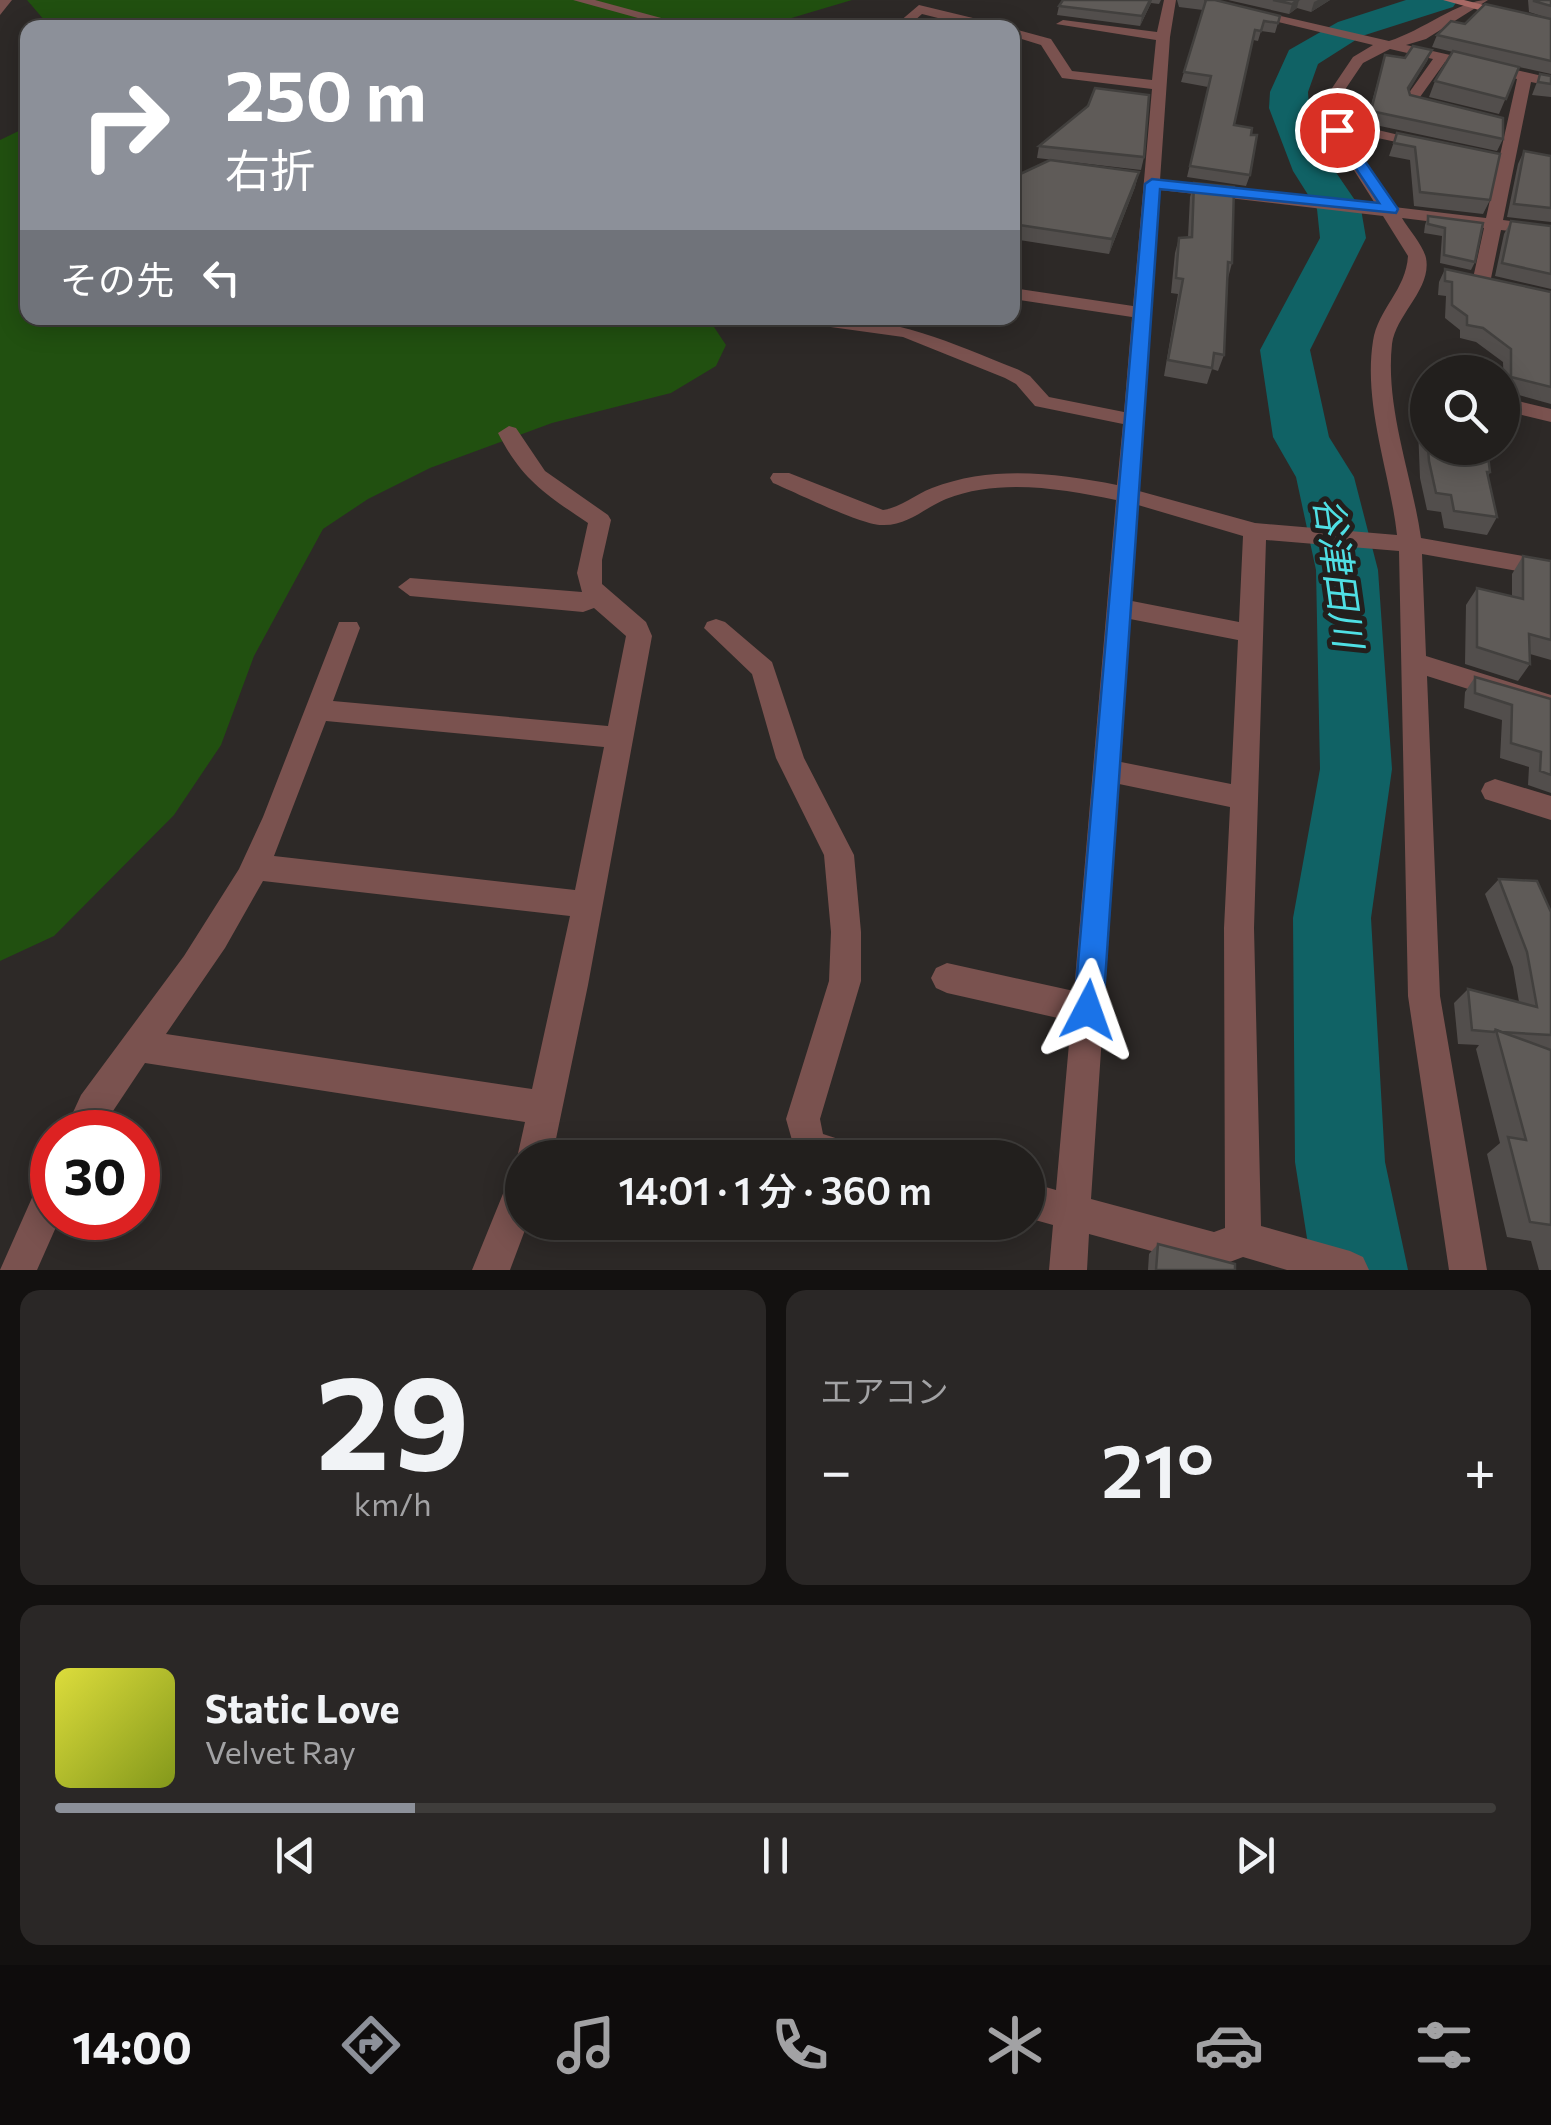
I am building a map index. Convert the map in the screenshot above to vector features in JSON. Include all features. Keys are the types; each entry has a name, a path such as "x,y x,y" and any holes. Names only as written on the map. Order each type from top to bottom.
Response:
{"street":[{"path":"0,11 6,0"},
{"path":"579,0 660,20"},
{"path":"1068,1270 1142,313 1146,181 1170,0"},
{"path":"1194,0 1551,82"},
{"path":"1468,1270 1424,996 1410,544 1382,371 1382,343 1388,322 1426,270 1336,124 1333,97 1358,60 1377,43 1421,36 1465,2 1551,26"},
{"path":"906,20 918,9 963,20"},
{"path":"1063,24 1163,37"},
{"path":"1020,34 1046,42 1067,75 1160,85"},
{"path":"1440,59 1413,98 1417,103 1456,112"},
{"path":"1482,283 1507,161 1508,124 1525,77"},
{"path":"1336,124 1450,149"},
{"path":"1488,157 1507,161"},
{"path":"1146,181 1551,231"},
{"path":"1020,295 1142,313"},
{"path":"858,325 908,332 1012,374 1023,380 1042,402 1134,420"},
{"path":"1520,408 1551,416"},
{"path":"509,433 526,468 535,477 600,520 586,580 594,597 637,628 639,636 538,1140"},
{"path":"782,478 881,518 904,514 955,489 1024,480 1060,481 1267,531 1410,544 1551,568"},
{"path":"1243,1238 1243,798 1250,633 1267,531"},
{"path":"410,587 584,603 594,597"},
{"path":"1119,608 1250,633"},
{"path":"91,1110 215,940 255,866 278,817 348,628"},
{"path":"716,628 763,669 790,758 839,855 846,932 845,982 804,1119 807,1140"},
{"path":"1413,662 1551,705"},
{"path":"315,710 620,738"},
{"path":"1107,770 1243,798"},
{"path":"1495,791 1551,808"},
{"path":"255,866 588,905"},
{"path":"947,978 1088,1010"},
{"path":"137,1046 545,1108"},
{"path":"1045,1204 1214,1250 1243,1238 1350,1270"},
{"path":"491,1270 505,1235"},
{"path":"18,1270 32,1240"}],"green space":[{"path":"27,0 852,0 785,20 44,20"},
{"path":"20,130 20,325 713,325 726,345 716,366 671,393 552,423 430,468 368,499 323,529 254,656 221,745 174,815 54,936 0,961 0,140"}],"building":[{"path":"1063,0 1150,0 1142,16 1059,6"},
{"path":"1206,0 1280,16 1278,23 1264,21 1261,31 1255,30 1234,125 1252,128 1251,135 1257,135 1250,175 1190,166 1211,76 1184,72"},
{"path":"1485,4 1551,19 1551,61 1437,35 1451,21 1465,24"},
{"path":"1413,46 1432,50 1408,88 1410,95 1503,118 1503,139 1371,111 1385,55 1405,58"},
{"path":"1453,51 1519,67 1506,99 1435,81"},
{"path":"1540,74 1551,76 1551,84 1538,82"},
{"path":"1095,88 1149,95 1144,157 1039,146 1088,106"},
{"path":"1397,133 1500,154 1490,200 1420,192 1415,147 1394,143"},
{"path":"1524,151 1551,156 1551,208 1514,204"},
{"path":"1050,160 1139,172 1112,239 1020,225 1020,174"},
{"path":"1194,183 1234,187 1224,355 1214,353 1212,368 1168,360 1183,279 1176,278 1179,238 1192,237"},
{"path":"1428,216 1483,223 1475,262 1444,255 1445,228 1428,224"},
{"path":"1511,221 1551,226 1551,274 1502,263"},
{"path":"1445,269 1551,292 1551,387 1520,379 1520,355 1511,355 1511,349 1483,328 1467,325 1467,316 1452,305 1452,282 1445,281"},
{"path":"1430,465 1489,465 1487,472 1497,517 1454,511 1451,495 1436,493"},
{"path":"1523,556 1551,561 1551,640 1529,634 1530,664 1477,647 1477,588 1523,599"},
{"path":"1475,677 1551,699 1551,775 1540,771 1541,752 1511,743 1512,705 1475,693"},
{"path":"1499,879 1537,881 1551,912 1551,1035 1472,1030 1468,989 1537,1007 1527,952"},
{"path":"1496,1030 1551,1050 1551,1225 1530,1222 1508,1137 1526,1140"},
{"path":"1158,1244 1235,1264 1235,1270 1156,1270"}],"waterway":[{"name":"谷津田川","path":"1360,1270 1340,1162 1332,918 1356,769 1347,570 1325,477 1301,437 1285,350 1343,238 1339,209 1314,171 1289,108 1289,92 1302,58 1350,29 1441,0"}],"route":[{"path":"1088,1010 1152,184 1391,209 1337,130"}]}
